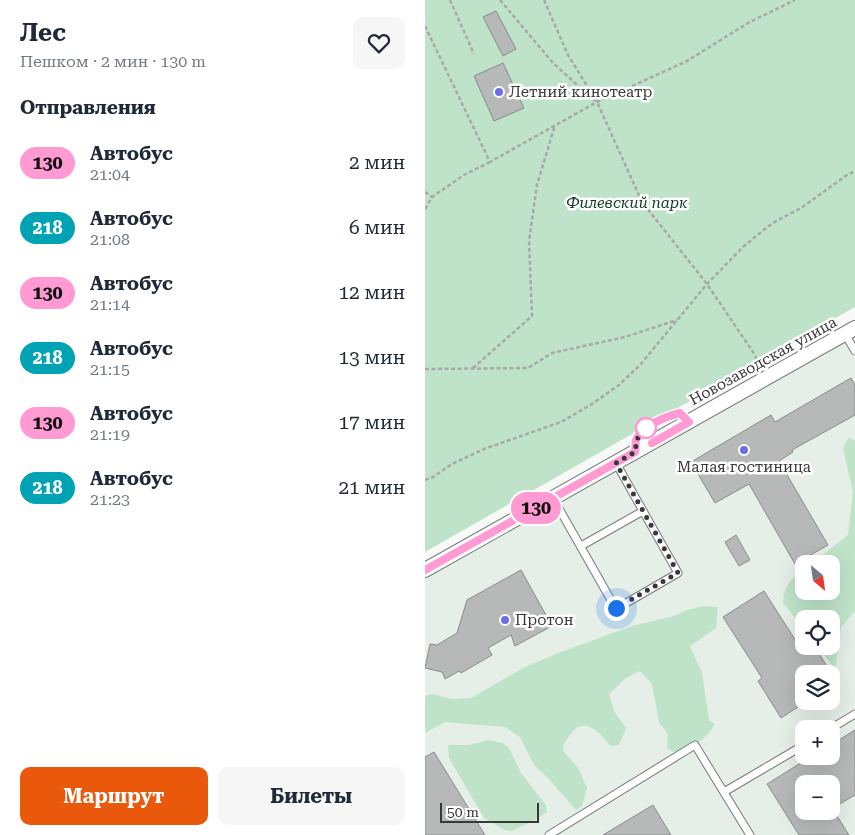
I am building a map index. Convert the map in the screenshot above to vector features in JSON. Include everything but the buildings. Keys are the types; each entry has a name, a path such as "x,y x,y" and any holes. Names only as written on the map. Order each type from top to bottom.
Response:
{"street":[{"name":"Новозаводская улица","path":"425,570 850,331"}],"lane":[{"path":"850,331 855,351"},
{"path":"553,498 616,608 678,573 616,463"},
{"path":"581,546 643,511"},
{"path":"840,723 855,714"},
{"path":"549,835 695,745 750,835"},
{"path":"724,792 795,750"}],"path":[{"path":"450,0 474,54"},
{"path":"500,0 553,63 597,102"},
{"path":"545,0 569,55 597,102 642,202 707,284 753,352 767,378"},
{"path":"425,209 432,197 464,175 597,102 687,61 748,23 795,0"},
{"path":"425,26 490,162"},
{"path":"473,368 532,316 529,241 537,185 555,125"},
{"path":"425,480 452,464 484,449 561,422 619,385 640,365 707,284 743,248 766,228 801,208 855,172"},
{"path":"425,192 432,197"},
{"path":"425,369 528,368 552,354 625,337 678,319"}],"shaded area":[{"path":"855,335 855,835 425,835 425,576"}],"green space":[{"name":"Филевский парк","path":"425,0 855,0 855,307 425,552"},
{"path":"849,437 855,441 855,611 841,627 840,634 840,610 795,610 795,618 783,603 785,591 795,577 795,600 840,600 840,555 822,555 848,535 853,492 843,448"},
{"path":"703,606 718,607 716,628 690,646 702,673 709,720 715,724 697,743 673,752 667,748 668,734 659,722 652,684 640,671 626,678 609,694 614,711 626,728 619,745 611,746 595,730 590,727 580,726 575,729 563,745 564,752 578,768 587,788 582,806 576,810 534,765 520,737 505,727 445,722 425,733 425,696 432,694 452,699 471,698 523,668 561,652 632,626 674,616"},
{"path":"824,655 837,655 836,665 832,665"},
{"path":"489,740 503,743 509,748 521,773 546,805 547,812 512,831 505,830 484,818 449,758 448,745 469,745"}],"bus line":[{"name":"130","path":"425,570 635,452 637,439 646,428 667,416 680,413 689,422 652,443"}],"place":[{"name":"Летний кинотеатр","path":"499,92"},
{"name":"Малая гостиница","path":"744,450"},
{"name":"Протон","path":"505,620"}],"route":[{"path":"616,608 678,573 616,463 635,452 637,439 646,428"}]}
